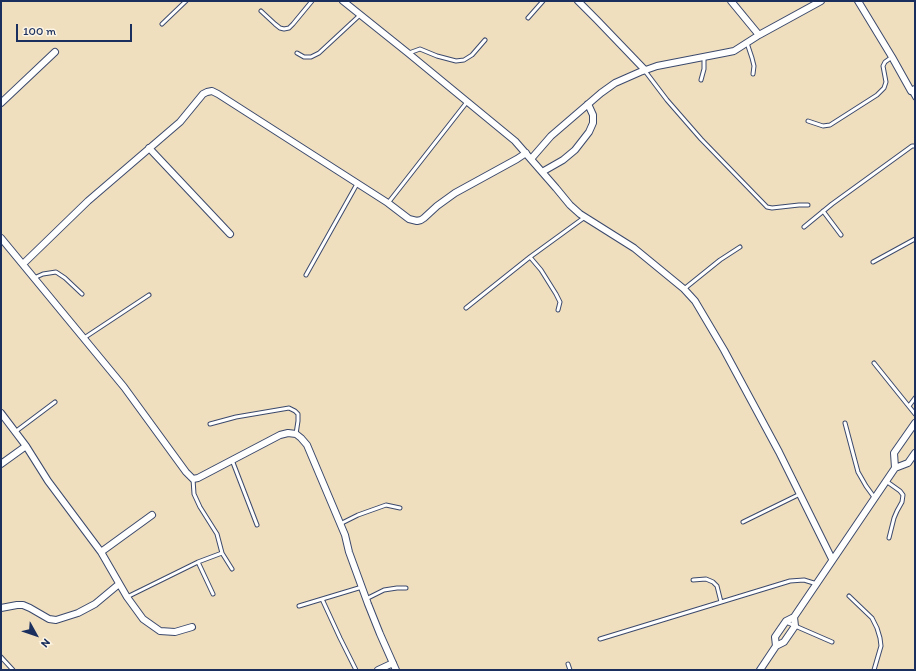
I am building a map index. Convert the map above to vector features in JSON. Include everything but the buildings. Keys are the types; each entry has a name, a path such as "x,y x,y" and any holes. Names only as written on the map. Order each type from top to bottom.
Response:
{"street":[{"path":"343,1 515,141 570,205 585,217 634,248 684,289 698,307 724,350 779,452 832,559"},
{"path":"578,1 645,70"},
{"path":"731,1 758,35"},
{"path":"531,159 551,136 601,93 615,83 657,66 724,54 734,50 758,35 821,1"},
{"path":"858,1 913,90"},
{"path":"1,103 55,52"},
{"path":"23,264 88,201 180,122 203,94 207,92 212,91 218,94 388,203 409,219 417,221 424,218 437,206 456,193 526,153"},
{"path":"542,172 563,160 575,150 589,132 593,123 593,115 588,104"},
{"path":"149,148 230,234"},
{"path":"1,238 124,387 186,472 193,479 198,478 280,435 288,433 296,434 302,438 307,445 340,524 366,599 396,670"},
{"path":"1,413 26,446 48,481 101,552 126,597 143,619 160,631 175,632 192,627"},
{"path":"895,468 894,453 915,423"},
{"path":"1,464 26,446"},
{"path":"776,646 775,637 786,621 794,617 885,481 895,468 908,463 915,453"},
{"path":"101,552 152,515"},
{"path":"1,608 23,605 49,619 56,620 78,613 95,604 119,584"},
{"path":"760,670 776,646 784,642 795,626 794,617"},
{"path":"378,670 393,663"}],"lane":[{"path":"162,24 186,1"},
{"path":"261,11 280,28 284,29 289,28 312,1"},
{"path":"528,18 543,1"},
{"path":"297,53 304,57 311,57 319,53 360,15"},
{"path":"408,53 420,50 437,56 464,60 472,55 485,40"},
{"path":"747,42 754,66 753,74"},
{"path":"808,121 823,126 830,125 877,95 884,88 886,82 883,66 892,56"},
{"path":"701,80 704,69 704,57"},
{"path":"645,70 667,100 767,207 772,208 808,205"},
{"path":"913,90 915,98"},
{"path":"388,203 467,102"},
{"path":"804,227 823,211 912,146 915,146"},
{"path":"306,275 357,184"},
{"path":"823,211 841,235"},
{"path":"466,308 530,257 585,217"},
{"path":"872,262 915,239"},
{"path":"684,289 720,260 740,247"},
{"path":"530,257 541,270 556,294 560,302 558,310"},
{"path":"34,278 43,274 56,272 65,278 82,294"},
{"path":"84,338 149,295"},
{"path":"874,363 915,414"},
{"path":"909,406 915,398"},
{"path":"15,432 56,402"},
{"path":"210,424 236,417 289,408 298,414 296,434"},
{"path":"845,424 858,472 874,497"},
{"path":"232,460 257,525"},
{"path":"193,479 194,494 200,507 217,534 222,553 232,569"},
{"path":"885,481 900,491 903,495 902,502 896,511 889,538"},
{"path":"743,522 800,494"},
{"path":"340,524 358,515 386,505 400,508"},
{"path":"126,597 198,562 222,553"},
{"path":"198,562 214,594"},
{"path":"692,580 706,579 713,582 717,586 721,602"},
{"path":"600,639 790,581 804,580 817,584"},
{"path":"299,606 362,587"},
{"path":"366,599 384,590 406,588"},
{"path":"850,596 872,618 877,628 881,646 874,670"},
{"path":"322,599 356,670"},
{"path":"786,621 832,642"},
{"path":"1,657 13,670"},
{"path":"568,664 570,670"}]}
